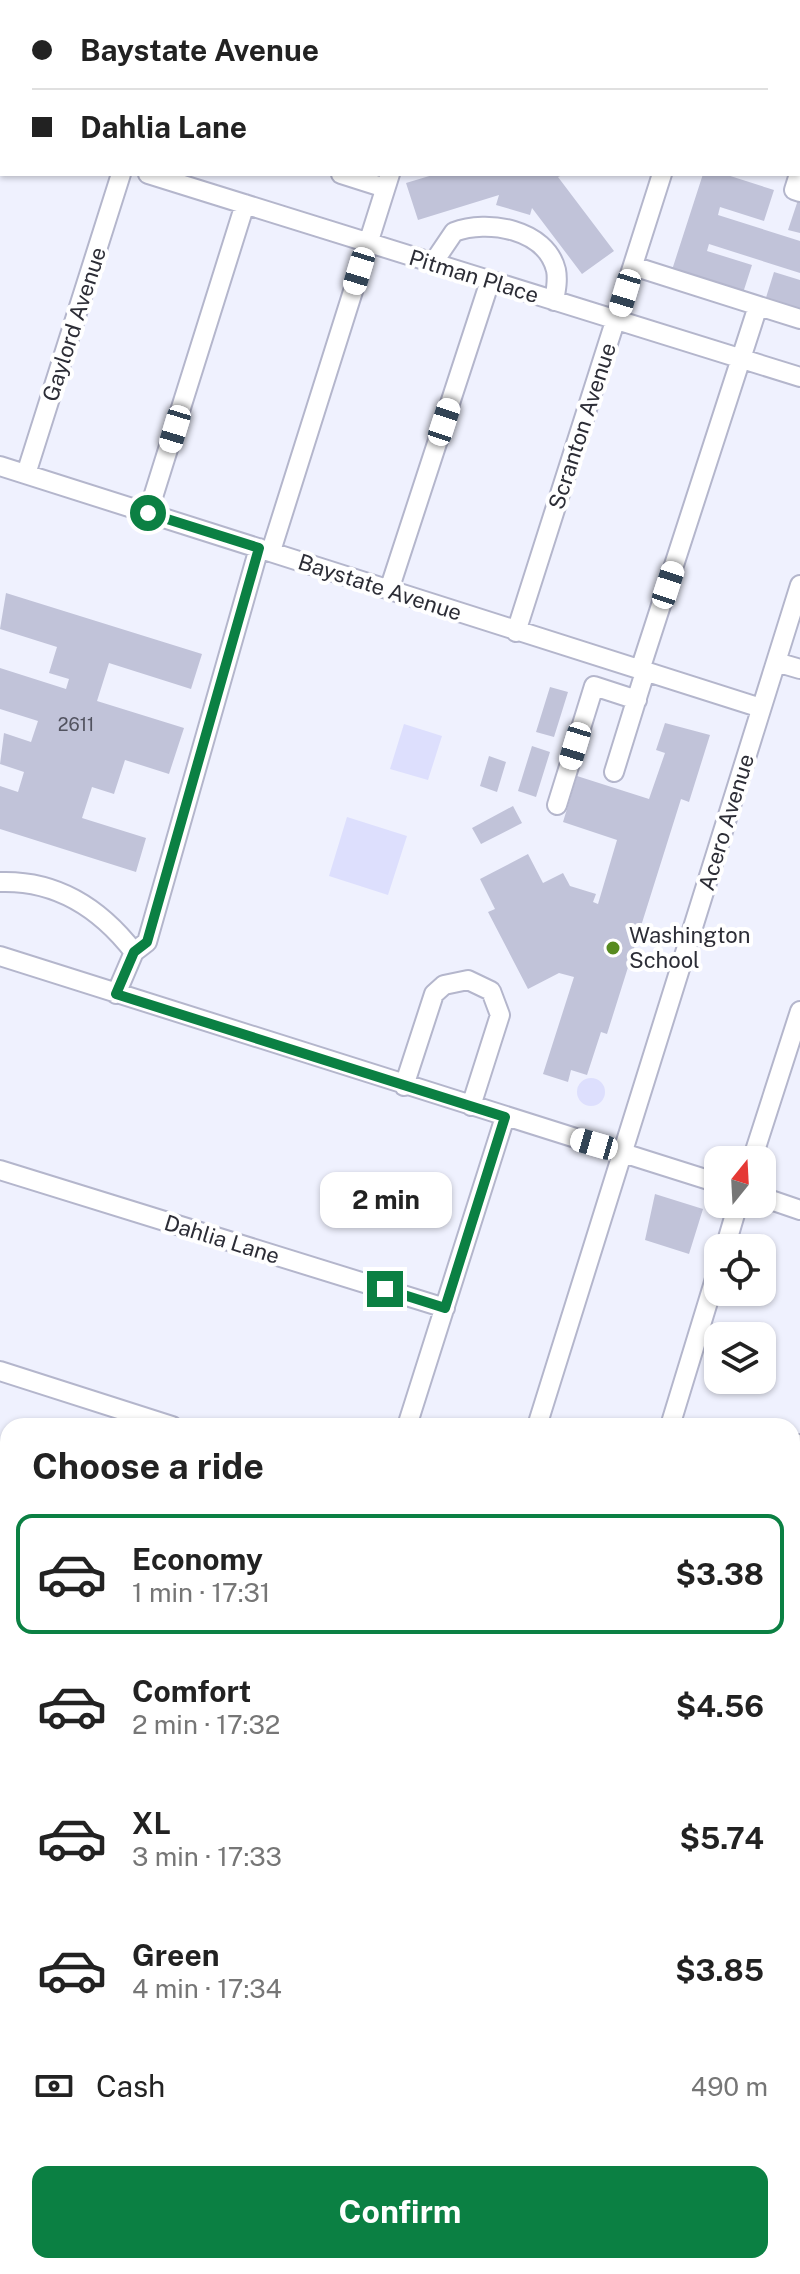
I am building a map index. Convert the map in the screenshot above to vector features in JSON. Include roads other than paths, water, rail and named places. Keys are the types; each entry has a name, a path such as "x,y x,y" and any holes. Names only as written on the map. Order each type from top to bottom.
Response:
{"street":[{"name":"Gaylord Avenue","path":"26,474 120,176"},
{"path":"116,994 134,952 147,942 265,550 388,181 354,176"},
{"name":"Scranton Avenue","path":"516,632 661,176"},
{"path":"798,176 794,190 800,192"},
{"name":"Pitman Place","path":"169,177 367,243 800,377"},
{"path":"148,513 245,204"},
{"path":"433,263 454,232 483,224 512,231 537,243 553,260 557,282 554,301"},
{"path":"633,266 800,319"},
{"path":"389,590 490,281"},
{"path":"614,772 758,306"},
{"name":"Baystate Avenue","path":"0,466 761,708"},
{"name":"Acero Avenue","path":"540,1418 800,585"},
{"path":"776,662 800,669"},
{"path":"557,805 594,686 637,700"},
{"path":"0,882 26,881 85,902 111,923 134,952"},
{"path":"0,956 704,1179"},
{"path":"404,1086 434,994 444,985 468,980 491,991 500,1015 471,1106"},
{"path":"757,1146 800,1011"},
{"path":"410,1418 505,1117"},
{"name":"Dahlia Lane","path":"0,1170 445,1308"},
{"path":"776,1202 800,1210"},
{"path":"672,1418 707,1306"},
{"path":"0,1371 147,1418"}],"place":[{"name":"Washington School","path":"613,948"}]}
